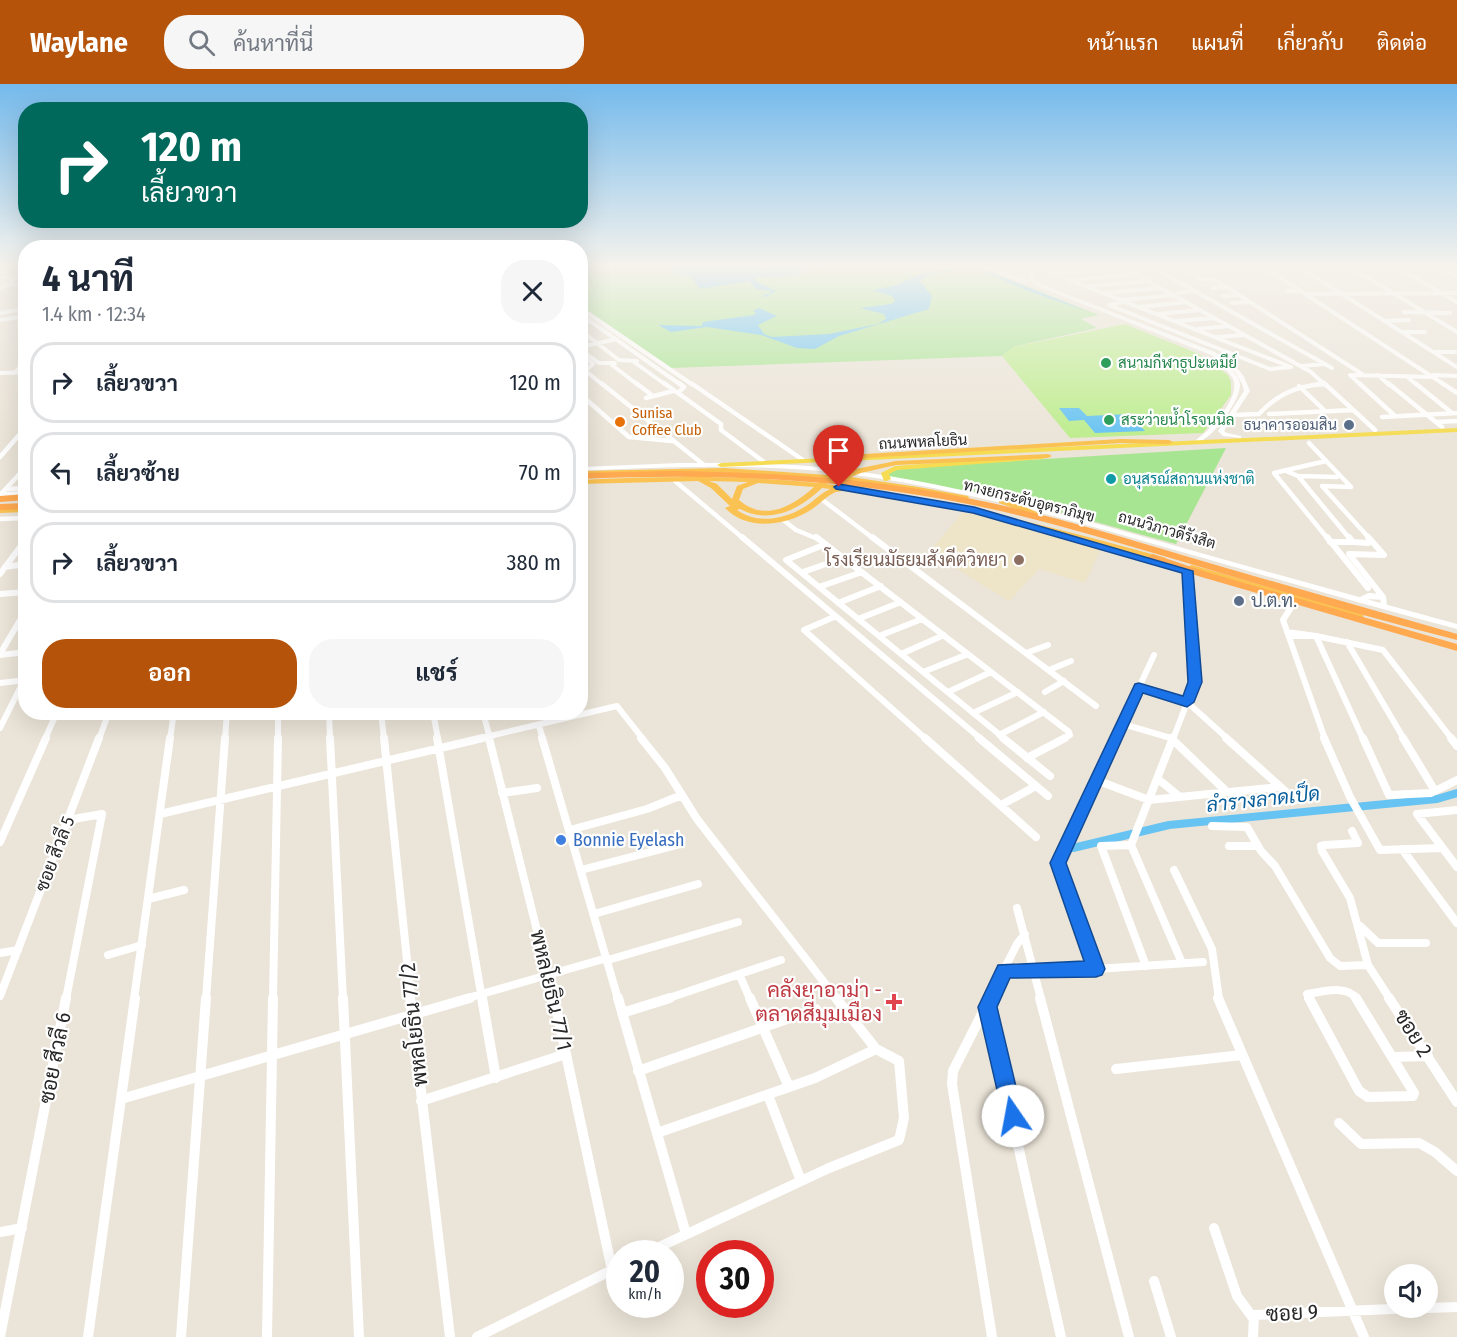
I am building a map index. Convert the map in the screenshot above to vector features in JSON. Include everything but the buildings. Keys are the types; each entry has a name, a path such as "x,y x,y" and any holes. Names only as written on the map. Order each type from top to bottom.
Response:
{"highway":[{"path":"776,481 749,484 737,491 735,500 744,508 755,513 771,513 800,502 840,467 864,456 1142,440 1169,442"},
{"path":"588,476 707,483 741,511 751,515 771,517 792,512 846,477 881,466 1004,456 1058,448"},
{"path":"820,486 848,471 881,462 1048,456"},
{"name":"ถนนวิภาวดีรังสิต","path":"588,476 746,471 836,478 947,494 1038,514 1457,632"},
{"name":"ทางยกระดับอุตราภิมุข","path":"588,476 737,478 863,488 1007,514 1457,632"},
{"path":"648,480 696,478 776,481"},
{"path":"688,481 710,489 731,511 754,520 782,519 807,508 833,490 854,489"},
{"name":"ถนนวิภาวดีรังสิต","path":"776,481 854,489 1022,520 1457,646"},
{"path":"1,494 18,495"},
{"path":"1002,501 1038,514"},
{"path":"0,510 18,509"},
{"path":"1119,542 1202,574 1457,646"},
{"path":"1176,568 1204,572"}],"main road":[{"path":"1135,324 1205,354 1225,366 1234,375 1238,385 1235,394 1208,435 1198,441"},
{"path":"1138,324 1206,350 1229,363 1239,373 1247,391 1221,431 1235,438"},
{"name":"ถนนพหลโยธิน","path":"588,475 704,465 1198,441 1439,425 1457,430"},
{"name":"ถนนพหลโยธิน","path":"887,479 885,473 895,468 1457,430"},
{"name":"ถนนพหลโยธิน","path":"1255,444 1309,443 1457,430"},
{"name":"ถนนพหลโยธิน","path":"1235,438 1390,435"},
{"path":"871,458 862,463 862,469 895,468"},
{"name":"ถนนวิภาวดีรังสิต","path":"721,465 833,471 1002,501 1361,600 1379,598 1457,632"},
{"name":"ถนนวิภาวดีรังสิต","path":"974,510 1294,603 1457,646"}],"street":[{"path":"596,324 684,387 676,392 646,398"},
{"path":"604,324 803,460"},
{"path":"1158,324 1270,369 1323,364"},
{"path":"1183,324 1291,367"},
{"path":"1227,324 1301,366 1325,384 1375,430"},
{"path":"1253,324 1332,368"},
{"path":"1285,324 1362,374"},
{"path":"1354,324 1457,393"},
{"path":"1390,324 1457,367"},
{"path":"1195,329 1230,326"},
{"path":"1402,332 1425,332"},
{"path":"1216,338 1245,334"},
{"path":"588,336 619,360 634,362 645,359"},
{"path":"588,348 597,343 617,339"},
{"path":"1388,346 1395,346"},
{"path":"1434,352 1455,352"},
{"path":"1400,354 1406,354"},
{"path":"588,356 599,363 612,365 653,396"},
{"path":"588,359 593,364 588,371"},
{"path":"612,365 619,360"},
{"path":"1446,360 1457,360"},
{"path":"634,362 721,424 721,430 764,462"},
{"path":"14,373 18,369"},
{"path":"0,373 18,373"},
{"path":"588,373 704,465"},
{"path":"1395,416 1350,376 1362,374 1457,376"},
{"path":"1378,375 1439,425 1457,422"},
{"path":"1406,376 1455,413"},
{"path":"1261,412 1276,397 1299,386 1325,384"},
{"path":"1299,386 1324,410"},
{"path":"588,401 629,436 672,441"},
{"path":"1269,414 1324,410"},
{"path":"1233,415 1261,412 1353,410"},
{"path":"1382,417 1455,413"},
{"path":"0,457 18,437"},
{"path":"1309,443 1351,487 1322,486 1384,555 1349,554 1379,598"},
{"path":"1328,463 1274,473 1368,588 1379,598"},
{"path":"1286,471 1298,476 1337,477"},
{"path":"1,494 18,476"},
{"path":"1298,476 1353,542"},
{"path":"675,481 1048,796"},
{"path":"1,494 18,490"},
{"path":"820,498 1096,706"},
{"path":"0,519 18,518"},
{"path":"782,519 796,530 816,537 826,544 1044,712 1070,735 1027,758"},
{"path":"1330,542 1368,543"},
{"path":"826,544 787,558 838,603 1050,776"},
{"path":"0,574 18,549"},
{"path":"804,572 843,558"},
{"path":"4,567 18,565"},
{"path":"1182,963 1131,845 1195,682 1188,571"},
{"path":"819,587 862,572"},
{"path":"838,603 880,586"},
{"path":"0,594 18,593"},
{"path":"1361,600 1379,598"},
{"path":"858,619 901,602"},
{"path":"1294,603 1283,620 1343,782 1369,834 1380,850 1441,848"},
{"path":"834,616 804,630 1036,837"},
{"path":"879,636 922,619"},
{"path":"0,654 18,624"},
{"path":"1288,634 1316,636 1383,650 1457,746"},
{"path":"901,654 944,635"},
{"path":"1316,636 1389,795 1435,791 1457,780"},
{"path":"1347,642 1435,791"},
{"path":"1026,653 1048,645"},
{"path":"0,654 18,653"},
{"path":"923,672 968,654"},
{"path":"1096,969 1058,863 1154,654"},
{"path":"1049,670 1071,661"},
{"path":"948,692 991,672"},
{"path":"0,683 18,681"},
{"path":"1044,692 1064,681"},
{"path":"1139,687 1187,702 1295,800"},
{"path":"973,713 1018,692"},
{"path":"0,728 18,693"},
{"path":"588,713 617,706 697,819 876,1049 899,1061 904,1118 899,1140 801,1181 672,1240"},
{"path":"999,735 1044,712"},
{"path":"0,842 53,720"},
{"name":"ซอย สีวลี 5","path":"0,996 106,720"},
{"path":"88,1337 173,720"},
{"path":"180,1337 227,720"},
{"path":"267,1337 278,720"},
{"path":"329,720 359,1337"},
{"name":"พหลโยธิน 77/2","path":"382,720 421,1101 450,1337"},
{"path":"434,720 496,1078"},
{"name":"พหลโยธิน 77/1","path":"484,720 548,975 609,1240"},
{"path":"160,813 562,720"},
{"path":"1122,724 1173,738 1227,792"},
{"path":"539,726 686,1233"},
{"path":"1158,779 1180,797"},
{"path":"1096,780 1149,800 1280,787"},
{"path":"1001,805 1036,786"},
{"path":"502,793 537,788"},
{"path":"570,830 647,809 682,795"},
{"path":"1457,810 1417,814 1457,867"},
{"name":"ซอย สีวลี 6","path":"0,1337 102,814 68,820"},
{"path":"1212,826 1244,825 1275,866 1330,958 1340,966 1368,965 1350,898 1321,846 1358,843 1352,831"},
{"path":"581,870 677,845"},
{"path":"1131,845 1101,846 1146,966"},
{"path":"1229,846 1258,846"},
{"path":"1402,849 1457,923"},
{"path":"1174,870 1212,949 1219,1003 1364,1337"},
{"path":"594,914 698,884"},
{"path":"148,899 184,890"},
{"path":"1017,908 1129,1337"},
{"path":"121,1099 344,1032 413,1015 738,922"},
{"path":"1359,926 1378,943 1426,943"},
{"path":"992,1337 951,1084 953,1071 1025,934"},
{"path":"108,955 142,945"},
{"path":"0,953 18,950"},
{"path":"622,1013 740,976 781,960"},
{"path":"1005,970 1096,969 1203,962"},
{"name":"ซอย 2","path":"1368,965 1457,1102"},
{"path":"740,976 761,1029 789,1087"},
{"path":"1345,990 1353,993 1392,1057 1413,1096 1364,1095 1307,994 1345,990"},
{"path":"987,1007 1061,1337"},
{"path":"638,1071 816,1009"},
{"path":"657,1133 789,1087 876,1049"},
{"path":"421,1101 566,1054"},
{"path":"1116,1069 1242,1056"},
{"path":"1392,1057 1428,1056"},
{"path":"768,1095 801,1181"},
{"path":"1340,1123 1361,1144 1419,1143 1435,1152 1457,1171"},
{"path":"0,1232 22,1228"},
{"path":"1214,1228 1237,1296 1253,1318"},
{"path":"477,1337 606,1273"},
{"path":"1154,1281 1171,1337"},
{"path":"1438,1307 1457,1306"},
{"name":"ซอย 9","path":"1253,1337 1254,1315 1384,1309"}],"shaded area":[{"name":"โรงเรียนมัธยมสังคีตวิทยา","path":"963,512 1101,549 1085,583 1039,569 1009,601 929,552"}],"green space":[{"path":"608,324 1091,324 1097,328 1013,347 1002,356 671,368"},
{"path":"1126,324 1199,354 1228,375 1231,382 1231,395 1203,433 1070,438 1002,356 1013,347"},
{"path":"1226,448 1176,544 1009,499 898,481 886,477 887,471 897,468"}],"water":[{"path":"759,324 764,334 772,337 829,334 877,324 839,336 815,349 797,348 761,335 707,327 671,332 658,325"},
{"name":"สระว่ายน้ำโรจนนิล","path":"1059,408 1079,408 1087,416 1129,414 1145,431 1095,433 1084,420 1069,421"}],"waterway":[{"name":"ลำรางลาดเป็ด","path":"1073,848 1169,825 1437,799 1457,793"}],"place":[{"name":"สนามกีฬาธูปะเตมีย์","path":"1106,363"},
{"name":"สระว่ายน้ำโรจนนิล","path":"1109,420"},
{"name":"Sunisa Coffee Club","path":"620,422"},
{"name":"ธนาคารออมสิน","path":"1349,425"},
{"name":"อนุสรณ์สถานแห่งชาติ","path":"1111,479"},
{"name":"โรงเรียนมัธยมสังคีตวิทยา","path":"1019,560"},
{"name":"ป.ต.ท.","path":"1239,601"},
{"name":"Bonnie Eyelash","path":"561,840"},
{"name":"คลังยาอาม่า - ตลาดสี่มุมเมือง","path":"894,1002"}],"route":[{"path":"839,487 974,510 1188,571 1189,623 1195,682 1187,702 1139,687 1058,863 1096,969 1005,970 987,1007 994,1028 1013,1116"}]}
